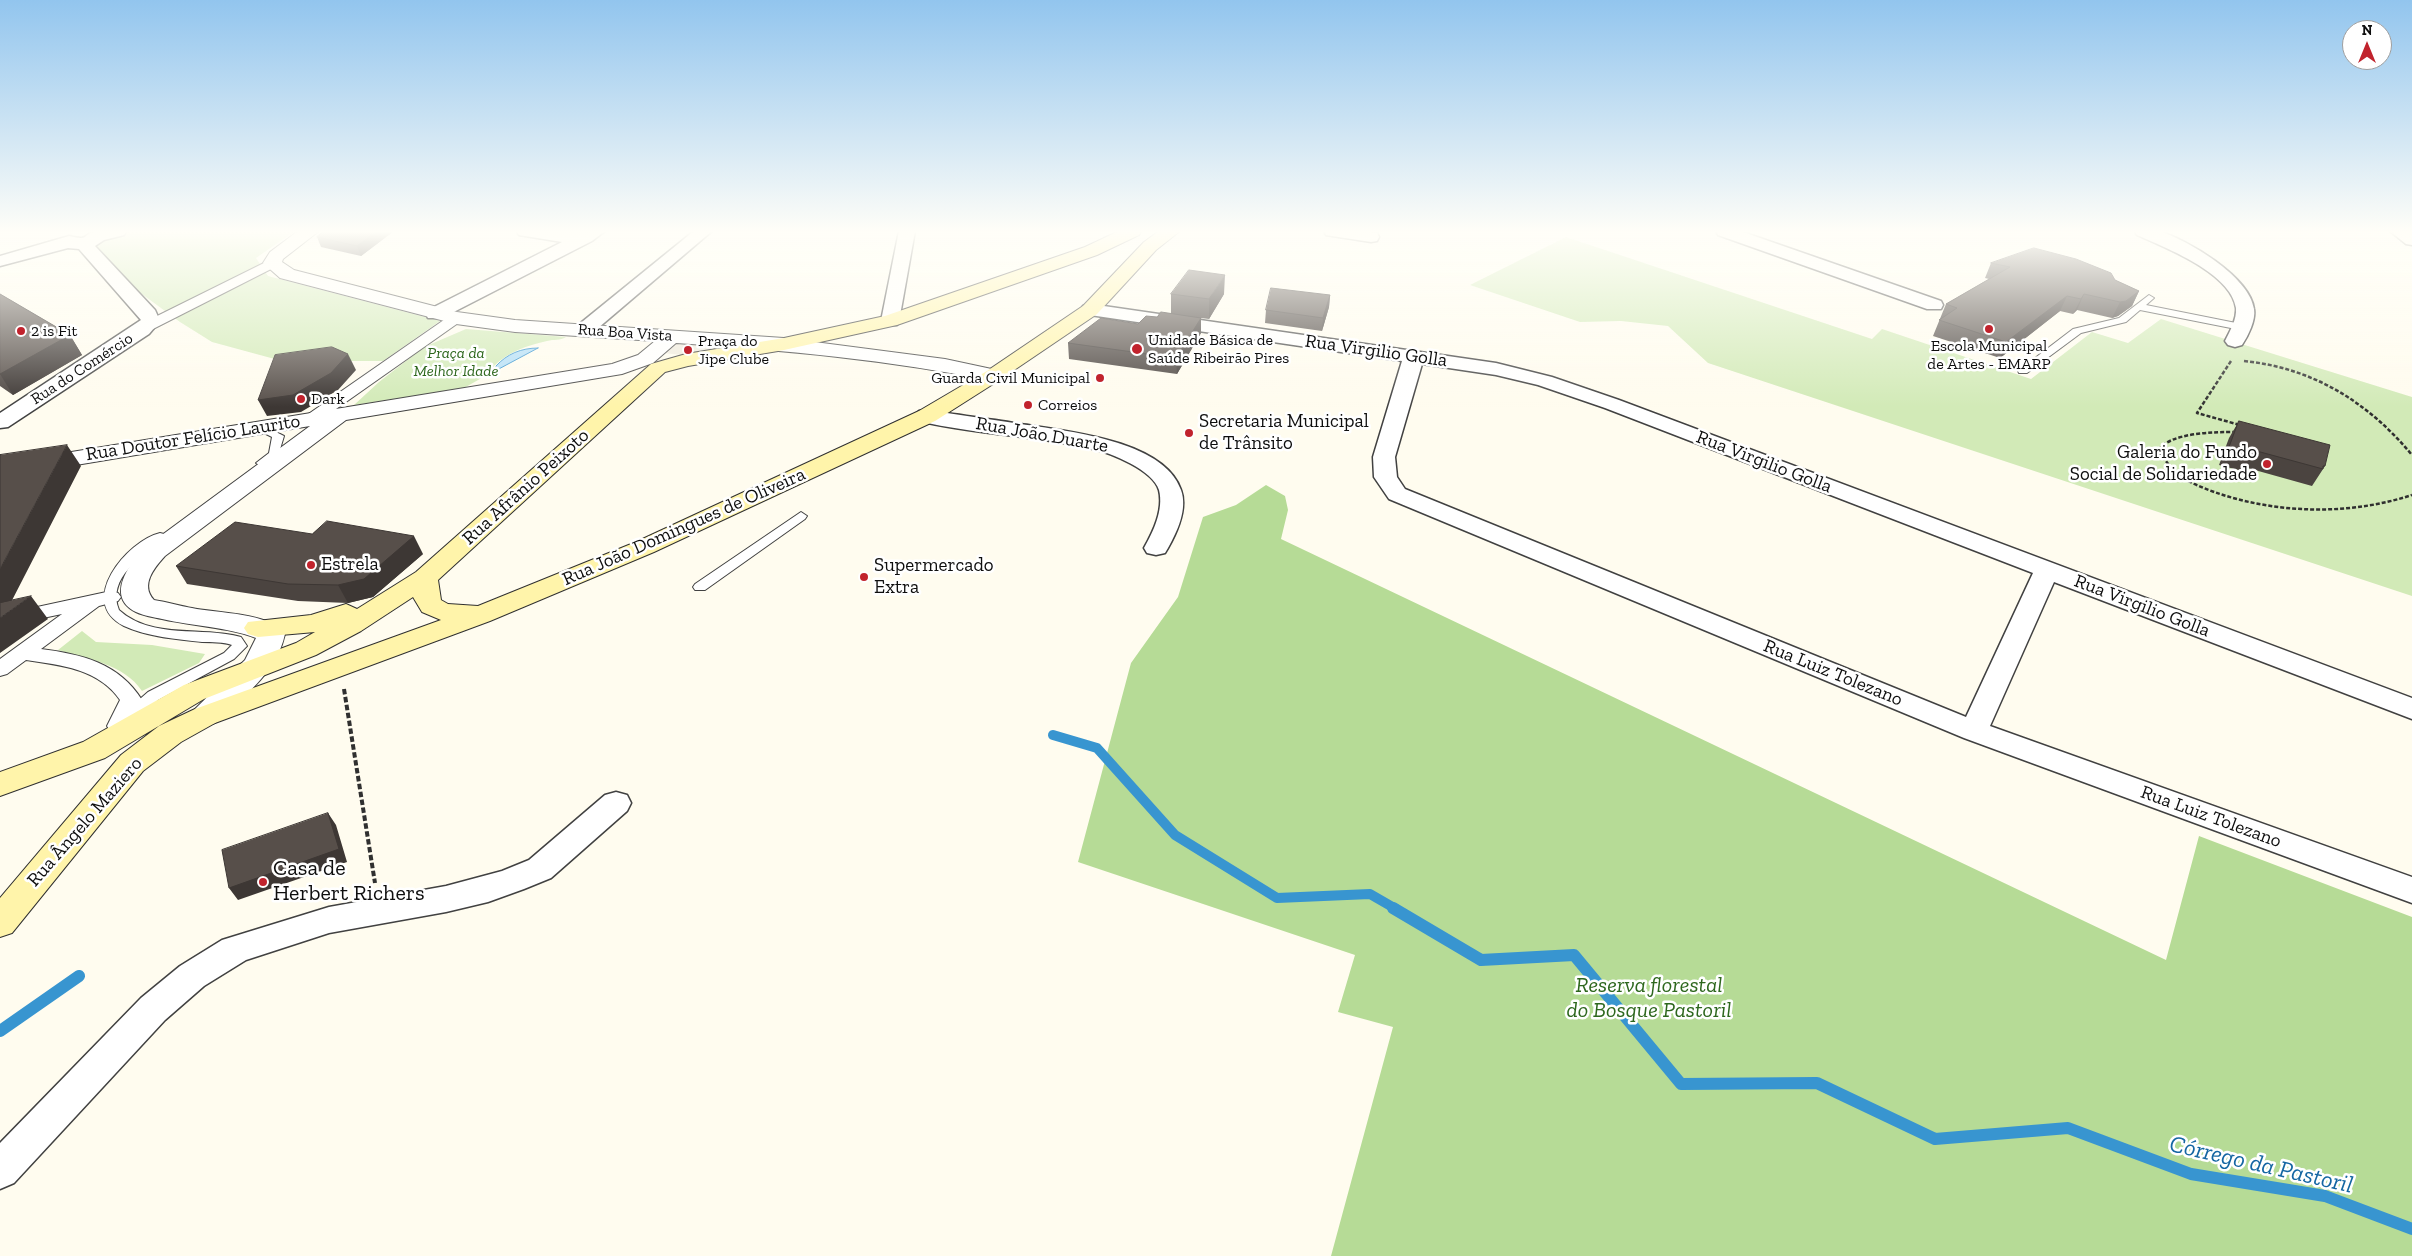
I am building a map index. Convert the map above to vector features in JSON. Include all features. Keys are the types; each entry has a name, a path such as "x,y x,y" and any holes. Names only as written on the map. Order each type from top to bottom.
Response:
{"main road":[{"path":"784,344 890,321 980,290"},
{"name":"Rua João Domingues de Oliveira","path":"205,716 480,615 645,547 927,416 994,375 1090,310 1109,290"},
{"name":"Rua Afrânio Peixoto","path":"418,582 649,374 667,365 784,344"},
{"path":"418,582 425,599 432,606 446,613 480,615"},
{"path":"258,628 314,624 418,582"},
{"path":"0,784 94,750 194,692 306,649 351,625 418,582"},
{"name":"Rua Ângelo Maziero","path":"0,923 132,763 170,734 205,716"}],"street":[{"path":"127,290 148,314 151,321 148,326"},
{"name":"Rua do Comércio","path":"0,422 148,326 217,290"},
{"name":"Rua Boa Vista","path":"344,290 434,314 515,326 784,344 945,365 994,375"},
{"path":"434,314 482,290"},
{"path":"584,330 633,290"},
{"path":"890,321 896,290"},
{"path":"1890,290 1934,305"},
{"path":"2238,290 2246,307 2245,319 2238,334"},
{"name":"Rua Virgilio Golla","path":"1090,310 1414,356 1496,369 1544,381 1612,404 2412,709"},
{"path":"313,418 456,318"},
{"name":"Rua Doutor Felício Laurito","path":"0,468 16,468 591,373 640,362 652,357 671,336"},
{"name":"Rua Luiz Tolezano","path":"1414,356 1384,456 1384,471 1387,485 1397,494 1974,730 2412,890"},
{"path":"591,373 616,377 624,382 627,395"},
{"path":"205,716 260,660 271,642 271,634 258,628 177,614 145,606 137,598 134,589 137,575 144,563 175,535 342,414"},
{"name":"Rua João Duarte","path":"927,416 1094,442 1112,446 1135,458 1158,474 1170,489 1170,508 1166,528 1156,548"},
{"path":"1974,730 2047,569"},
{"path":"0,621 102,598"},
{"path":"0,669 102,598"},
{"path":"22,653 80,663 106,672 125,688 131,700 118,726"},
{"path":"0,1170 153,1009 192,976 234,950 330,920 488,889 540,869 616,803"}],"lane":[{"path":"2023,371 2077,330 2122,320 2149,298"},
{"path":"2139,307 2238,334"},
{"path":"0,776 104,738 154,696 229,656 240,646 236,640 172,634 127,622 116,614 111,606 102,598 112,587 125,563 274,454 278,436 262,428"},
{"path":"700,587 801,516"}],"path":[{"path":"2245,427 2197,412 2231,361 2274,364 2311,375 2348,397 2385,426 2401,439 2412,455"},
{"path":"2241,432 2195,434 2169,442 2161,446 2158,451 2163,460 2176,472 2194,483 2216,493 2250,503 2279,507 2341,508 2390,502 2412,495"},
{"path":"343,684 380,911"}],"green space":[{"path":"136,290 320,290 440,321 383,361 282,361 212,342 180,322"},
{"path":"1484,290 1724,290 1872,339 1882,329 2031,379 2092,332 2128,343 2161,319 2412,397 2412,596 1708,363 1668,326 1621,321 1580,322"},
{"name":"Praça da Melhor Idade","path":"466,329 566,337 533,345 512,353 494,366 494,371 464,388 354,405 379,382 424,347"},
{"name":"Reserva florestal do Bosque Pastoril","path":"1266,485 1285,496 1288,510 1281,539 2166,960 2199,836 2412,917 2412,1256 1331,1256 1393,1027 1338,1012 1355,955 1078,862 1131,663 1178,597 1203,517 1236,505"},
{"path":"82,631 96,642 152,645 205,654 199,663 142,691 125,674 115,669 93,660 58,650"}],"shaded area":[{"name":"Praça do Jipe Clube","path":"674,339 731,347 683,355 663,353"}],"water":[{"path":"538,348 495,371 496,366 510,355 526,349"}],"building":[{"path":"1174,290 1215,290 1209,299 1171,294"},
{"path":"1271,290 1330,295 1323,318 1266,310"},
{"path":"1971,290 2139,291 2126,301 2120,302 2084,294 2081,299 2067,296 2006,342 1939,320 1957,308 1946,304"},
{"path":"0,294 70,335 0,374"},
{"path":"1161,312 1201,318 1176,358 1068,343 1101,318 1138,324 1146,316 1157,317"},
{"path":"332,347 348,354 331,373 293,395 258,400 275,355"},
{"path":"2239,421 2330,445 2325,466 2323,466 2323,469 2253,450 2252,454 2229,448"},
{"path":"67,445 0,569 0,455"},
{"path":"327,521 414,536 364,579 338,585 288,584 176,566 235,522 312,534"},
{"path":"31,596 0,618 0,603"},
{"path":"328,813 339,849 229,888 222,850"}],"waterway":[{"name":"Córrego da Pastoril","path":"1053,735 1097,748 1175,835 1277,898 1370,894 1396,909"},
{"name":"Córrego da Pastoril","path":"1393,908 1481,960 1574,955 1681,1084 1817,1083 1935,1139 2068,1128 2191,1174 2325,1196 2412,1229"},
{"path":"0,1031 79,976"}],"place":[{"name":"Escola Municipal de Artes - EMARP","path":"1989,329"},
{"name":"2 is Fit","path":"21,331"},
{"name":"Unidade Básica de Saúde Ribeirão Pires","path":"1137,349"},
{"name":"Praça do Jipe Clube","path":"688,350"},
{"name":"Guarda Civil Municipal","path":"1100,378"},
{"name":"Dark","path":"301,399"},
{"name":"Correios","path":"1028,405"},
{"name":"Secretaria Municipal de Trânsito","path":"1189,433"},
{"name":"Galeria do Fundo Social de Solidariedade","path":"2267,464"},
{"name":"Estrela","path":"311,565"},
{"name":"Supermercado Extra","path":"864,577"},
{"name":"Casa de Herbert Richers","path":"263,882"}]}
